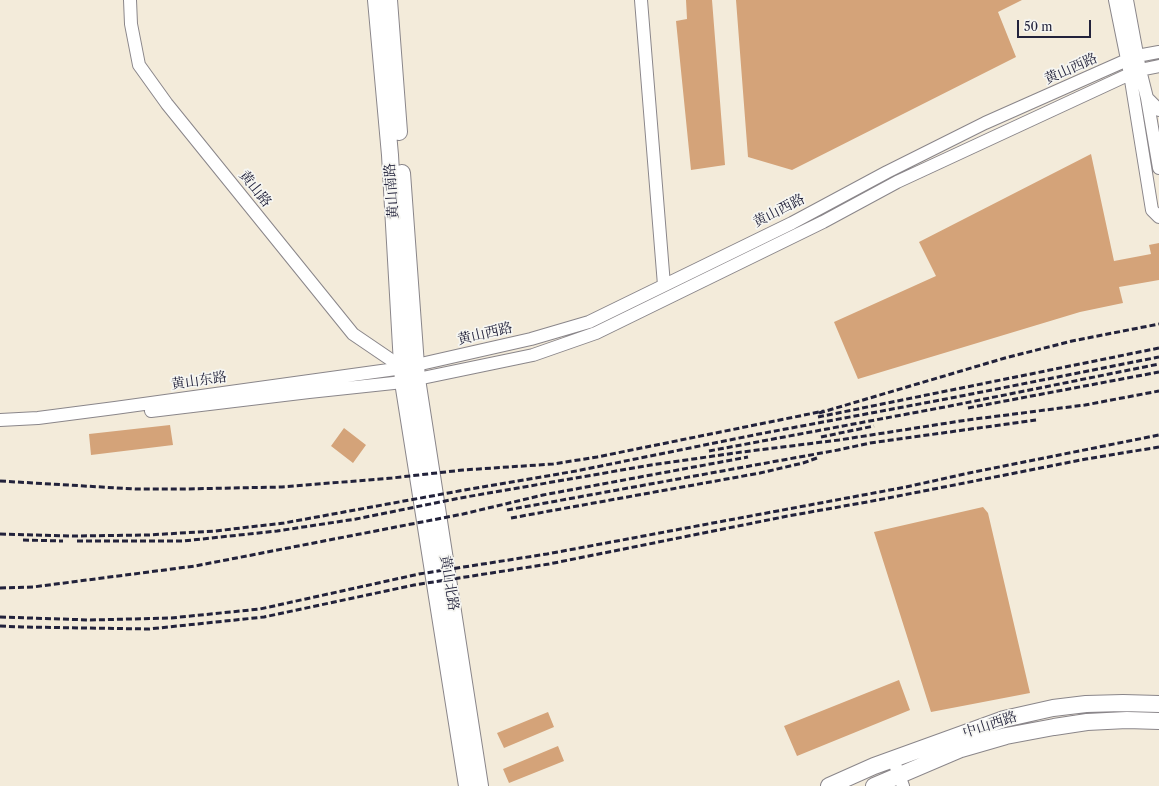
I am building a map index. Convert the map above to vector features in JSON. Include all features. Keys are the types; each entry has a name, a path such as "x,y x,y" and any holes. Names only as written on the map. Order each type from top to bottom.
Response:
{"main road":[{"name":"黄山南路","path":"376,0 410,374"},
{"name":"黄山南路","path":"388,0 410,374"},
{"name":"黄山北路","path":"410,374 467,786"},
{"name":"黄山北路","path":"410,374 480,786"},
{"name":"中山西路","path":"829,786 892,759 1004,718 1053,708 1086,704 1159,704"},
{"name":"中山西路","path":"879,785 901,780 961,749 1006,736 1054,726 1087,722 1127,720 1159,721"}],"street":[{"name":"黄山路","path":"130,0 131,24 139,65 167,104 352,334 410,374"},
{"path":"641,0 664,285"},
{"path":"1115,0 1135,72 1152,210 1159,217"},
{"path":"1127,0 1132,58"},
{"name":"黄山西路","path":"410,374 589,322 792,223 887,172 985,123 1132,58 1159,52"},
{"name":"黄山西路","path":"410,374 533,355 596,333 823,222 897,182 1135,72 1159,66"},
{"path":"1135,72 1147,98 1159,168"},
{"path":"1147,98 1159,110"},
{"name":"黄山东路","path":"0,420 38,418 410,374"},
{"name":"黄山东路","path":"0,427 39,425 309,392 410,374"},
{"path":"892,759 901,780"},
{"path":"874,766 879,785"}],"building":[{"path":"686,0 712,0 725,165 691,170 676,21 687,19"},
{"path":"736,0 1022,0 998,12 1016,57 792,170 748,157"},
{"path":"1091,154 1114,261 1151,254 1149,245 1159,243 1159,280 1119,287 1123,303 1080,312 858,379 834,322 936,276 919,242"},
{"path":"170,425 173,445 91,455 89,434"},
{"path":"344,428 366,445 353,463 331,446"},
{"path":"983,507 988,513 1030,693 931,712 874,532"},
{"path":"899,680 910,710 797,756 784,726"},
{"path":"548,712 554,727 504,748 497,733"},
{"path":"558,746 564,761 509,783 503,769"}],"railway":[{"path":"819,413 1005,358 1072,341 1159,324"},
{"path":"818,417 1159,348"},
{"path":"0,534 73,536 148,535 215,531 284,523 576,471 1159,357"},
{"path":"709,451 950,406 1159,364"},
{"path":"968,408 1159,372"},
{"path":"77,541 183,541 277,531 356,519 460,498 651,465 839,440 967,420 1085,405 1159,391"},
{"path":"0,481 135,489 185,489 282,487 392,478 463,470 553,464 597,457 824,411"},
{"path":"507,510 870,443 1036,420"},
{"path":"821,437 874,426"},
{"path":"0,617 90,620 171,618 260,609 419,574 547,554 906,487 1159,435"},
{"path":"0,626 149,629 264,617 414,585 549,564 788,516 1086,459 1159,447"},
{"path":"0,588 33,587 195,566 463,514 543,495 748,457"},
{"path":"511,518 760,473 803,463 817,458"},
{"path":"23,540 63,541"}]}
